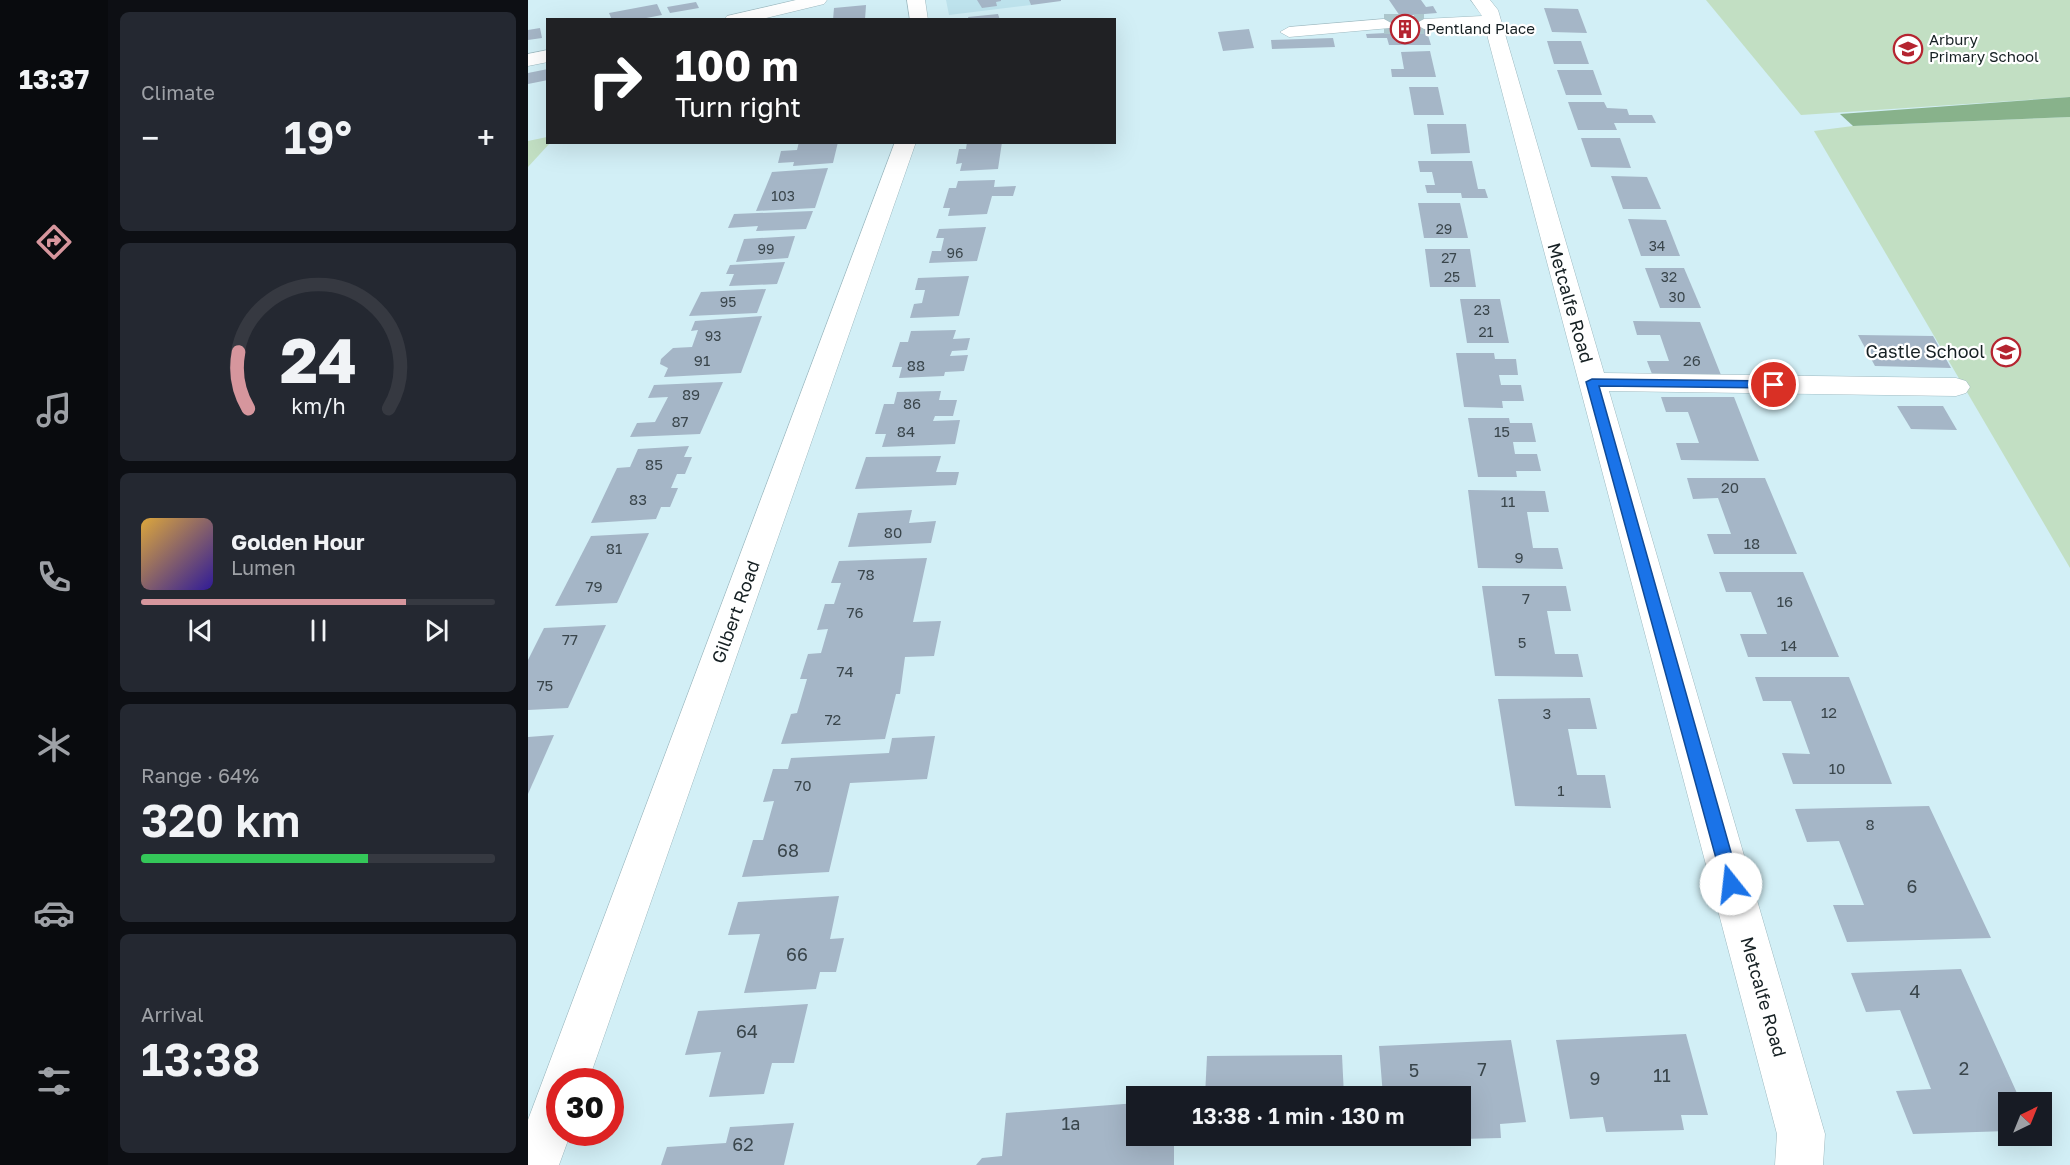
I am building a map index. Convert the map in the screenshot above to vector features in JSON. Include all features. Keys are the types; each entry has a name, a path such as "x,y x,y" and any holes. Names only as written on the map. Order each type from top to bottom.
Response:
{"street":[{"path":"742,18 818,0"},
{"path":"916,0 919,18"},
{"path":"1424,24 1486,11"},
{"name":"Metcalfe Road","path":"1486,11 1592,382 1801,1134 1799,1165"},
{"path":"1289,32 1384,24"},
{"path":"528,60 546,56"},
{"name":"Gilbert Road","path":"570,1068 905,144"},
{"path":"1592,382 1956,387"},
{"path":"535,1165 546,1135"}],"shaded area":[{"path":"946,0 1029,0 1031,5 949,15"}],"green space":[{"name":"Arbury Primary School","path":"1706,0 2070,0 2070,97 1801,115"},
{"path":"2070,97 2070,117 1853,126 1840,114"},
{"name":"Castle School","path":"2070,117 2070,568 1814,131 1853,126"},
{"path":"546,137 546,144 549,144 528,167 528,141"}],"building":[{"path":"977,0 1001,1 996,2 997,6 982,8"},
{"path":"1029,0 1061,0 1061,1 1031,5"},
{"path":"1389,0 1421,0 1426,7 1433,6 1437,13 1400,16"},
{"path":"696,2 699,8 670,13 667,7"},
{"path":"657,4 662,15 646,18 611,18 609,13"},
{"path":"866,5 865,18 833,18 834,8"},
{"path":"1544,8 1578,9 1587,33 1552,32"},
{"path":"998,14 999,18 968,18"},
{"name":"Pentland Place","path":"1423,19 1431,45 1389,45 1387,38 1367,38 1366,34 1386,33 1383,20"},
{"path":"540,28 542,38 528,40 528,30"},
{"path":"1249,29 1254,48 1223,51 1218,32"},
{"path":"1333,38 1335,47 1272,49 1271,40"},
{"path":"1547,41 1581,41 1589,64 1554,64"},
{"path":"1430,51 1436,77 1392,77 1391,69 1404,69 1401,52"},
{"path":"546,69 546,80 528,84 528,73"},
{"path":"1557,70 1593,70 1602,95 1566,95"},
{"path":"1409,87 1438,87 1444,115 1414,115"},
{"path":"1568,102 1604,102 1607,108 1627,109 1629,115 1652,115 1656,123 1614,123 1617,130 1578,130"},
{"path":"1427,124 1466,124 1470,153 1431,154"},
{"path":"1581,138 1620,138 1631,168 1591,167"},
{"path":"798,144 838,144 833,163 793,166 794,162 778,163 781,151 797,150"},
{"path":"967,144 1002,144 998,169 960,171 962,163 956,164 959,149 966,149"},
{"path":"1418,161 1472,161 1478,189 1485,189 1488,198 1462,198 1461,193 1427,193 1425,185 1435,185 1432,172 1420,172"},
{"path":"828,168 815,208 756,211 772,172"},
{"path":"1611,176 1647,177 1661,209 1623,209"},
{"path":"995,180 994,187 1016,186 1013,196 992,196 987,214 948,216 950,208 943,208 949,188 956,188 958,181"},
{"path":"1418,203 1460,203 1468,238 1424,238"},
{"path":"813,211 806,229 756,231 758,226 728,228 734,214"},
{"path":"1628,219 1666,220 1680,256 1641,256"},
{"path":"986,227 977,261 929,263 932,251 941,251 944,238 936,238 939,229"},
{"path":"795,236 788,258 736,262 744,239"},
{"path":"1425,249 1470,249 1476,287 1430,287"},
{"path":"785,262 777,284 729,286 734,274 726,274 730,265"},
{"path":"1645,268 1684,268 1701,308 1660,308"},
{"path":"969,276 959,316 910,318 914,304 922,303 925,290 915,290 918,278"},
{"path":"766,289 757,313 689,316 701,292"},
{"path":"1460,299 1500,299 1509,343 1467,343"},
{"path":"762,316 741,373 664,377 668,368 660,364 661,359 673,348 692,347 698,330 691,331 695,321"},
{"path":"1633,321 1700,322 1721,375 1652,374 1647,361 1669,361 1660,335 1637,335"},
{"path":"956,330 953,339 970,338 967,350 952,351 950,356 968,355 964,371 945,372 944,376 899,378 902,367 892,367 900,342 908,342 911,331"},
{"path":"1858,335 1933,336 1951,368 1875,366"},
{"path":"1456,353 1494,353 1495,359 1516,359 1518,375 1499,375 1501,385 1521,385 1524,401 1502,401 1503,408 1464,407"},
{"path":"723,382 700,434 630,437 637,423 655,422 668,397 648,398 654,385"},
{"path":"941,391 939,400 957,400 953,416 935,416 933,421 960,420 955,444 882,447 886,434 875,434 884,404 894,404 897,392"},
{"path":"1661,397 1734,397 1759,461 1681,460 1676,443 1699,443 1688,412 1666,412"},
{"path":"1897,406 1943,406 1957,430 1911,429"},
{"path":"1468,418 1509,418 1510,423 1532,423 1536,442 1513,442 1515,454 1537,454 1541,471 1516,471 1517,477 1478,477"},
{"path":"689,446 684,457 692,457 685,474 677,474 671,488 678,488 670,507 661,507 656,519 591,523 617,468 630,467 638,449"},
{"path":"941,456 936,472 959,472 956,485 855,489 866,457"},
{"path":"1687,478 1765,478 1797,554 1714,554 1707,534 1731,534 1718,498 1693,499"},
{"path":"1468,490 1545,491 1549,512 1527,512 1533,548 1558,548 1563,569 1478,568"},
{"path":"912,510 909,523 936,521 931,543 848,547 858,513"},
{"path":"649,533 617,603 555,606 591,536"},
{"path":"927,558 913,622 941,621 934,656 905,657 900,694 896,694 885,739 781,744 791,714 797,713 807,679 800,679 808,654 821,653 828,629 817,630 825,604 834,604 841,583 831,583 839,561"},
{"path":"1719,572 1803,572 1839,657 1748,657 1740,634 1767,634 1751,592 1726,592"},
{"path":"1482,586 1566,586 1571,611 1547,611 1555,654 1578,654 1583,677 1495,676"},
{"path":"606,625 568,708 528,710 528,660 544,628"},
{"path":"1755,677 1849,677 1892,784 1793,784 1782,753 1810,754 1791,701 1763,701"},
{"path":"1590,698 1597,729 1568,729 1577,775 1605,775 1611,808 1515,806 1498,699"},
{"path":"554,735 528,794 528,737"},
{"path":"935,736 927,779 850,783 829,872 742,877 753,840 763,840 774,801 763,802 773,769 788,769 791,758 889,753 892,738"},
{"path":"1929,806 1991,938 1847,942 1833,905 1864,905 1850,869 1839,841 1807,842 1795,809"},
{"path":"839,896 830,939 844,938 836,972 820,972 816,989 744,993 760,934 728,935 738,902"},
{"path":"1961,969 2016,1092 1998,1092 1998,1131 1913,1134 1896,1091 1931,1089 1900,1010 1866,1012 1851,973"},
{"path":"808,1004 794,1063 772,1063 764,1094 709,1097 721,1052 685,1055 698,1011"},
{"path":"1686,1034 1708,1115 1681,1115 1684,1130 1606,1132 1603,1117 1570,1119 1556,1040"},
{"path":"1511,1040 1526,1122 1500,1124 1501,1138 1471,1139 1471,1086 1382,1086 1379,1046"},
{"path":"1342,1055 1344,1086 1206,1086 1207,1056"},
{"path":"1126,1104 1126,1146 1174,1146 1174,1165 976,1165 982,1158 1002,1156 1006,1113"},
{"path":"794,1123 784,1165 661,1165 667,1147 726,1143 730,1127"}],"tunnel":[{"path":"1384,24 1424,24"}],"place":[{"name":"Pentland Place","path":"1405,29"},
{"name":"Arbury Primary School","path":"1908,49"},
{"name":"Castle School","path":"2006,352"}],"route":[{"path":"1731,884 1592,382 1774,385"}]}
